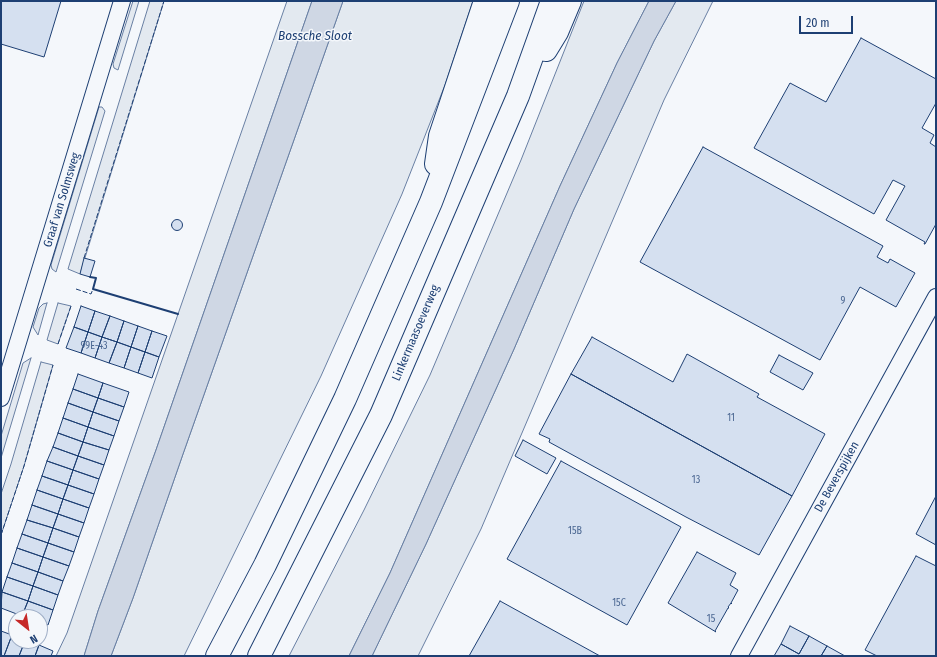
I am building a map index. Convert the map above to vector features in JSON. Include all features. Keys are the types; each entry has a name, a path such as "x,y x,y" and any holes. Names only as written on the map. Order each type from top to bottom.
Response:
{"highway":[{"path":"431,202 440,136 485,1"},
{"path":"217,656 265,564 345,399 431,202 508,1"},
{"name":"Linkermaasoeverweg","path":"259,656 381,415 518,96 552,1"},
{"path":"518,96 557,32 570,1"}],"street":[{"name":"Graaf van Solmsweg","path":"1,398 122,1"},
{"name":"De Beverspijken","path":"738,656 936,297"}],"shaded area":[{"path":"133,1 139,1 118,70 114,68 113,64"},
{"path":"150,1 164,1 80,274 68,269"},
{"path":"287,1 312,1 156,450 98,611 84,656 56,656 67,633"},
{"path":"343,1 473,1 445,85 402,194 321,376 184,656 111,656 133,598"},
{"path":"584,1 649,1 617,63 560,186 390,573 349,656 289,656 364,510 430,375 521,160"},
{"path":"676,1 713,1 664,100 481,529 418,656 372,656 426,544 514,349 574,209 654,41"},
{"path":"99,107 102,107 105,111 56,272 52,269 51,265"},
{"path":"47,303 38,335 33,327 39,308 43,304"},
{"path":"58,303 71,306 58,344 47,340"},
{"path":"31,358 1,458 1,436 23,363"},
{"path":"41,362 53,365 24,466 1,535 1,494"}],"water":[{"name":"Bossche Sloot","path":"312,1 343,1 133,598 111,656 84,656 98,611 156,450"},
{"path":"649,1 676,1 654,41 574,209 514,349 426,544 372,656 349,656 390,573 560,186 617,63"}],"building":[{"path":"1,1 61,1 44,57 1,44"},
{"path":"861,38 936,79 936,103 922,128 934,135 930,143 936,147 936,224 925,244 925,242 886,220 905,186 893,180 874,214 754,148 790,83 826,102"},
{"path":"703,147 883,246 877,257 888,263 890,259 915,273 896,307 860,287 820,360 640,262"},
{"path":"177,219 181,221 183,225 181,229 177,231 173,229 171,225 173,221"},
{"path":"84,258 95,261 90,277 80,274"},
{"path":"81,306 95,311 88,332 74,327"},
{"path":"95,311 110,316 102,337 88,332"},
{"path":"110,316 124,321 117,342 102,337"},
{"path":"124,321 138,326 131,347 117,342"},
{"path":"138,326 152,331 145,352 131,347"},
{"path":"74,327 88,332 81,353 66,348"},
{"path":"152,331 167,336 159,357 145,352"},
{"path":"88,332 102,337 95,358 81,353"},
{"path":"102,337 117,342 109,363 95,358"},
{"path":"592,337 673,382 687,354 759,394 757,397 825,434 792,496 571,374"},
{"path":"117,342 131,347 124,368 109,363"},
{"path":"131,347 145,352 138,373 124,368"},
{"path":"145,352 159,357 152,378 138,373"},
{"path":"779,355 813,373 803,390 770,372"},
{"path":"78,374 103,383 98,398 73,389"},
{"path":"571,374 792,496 759,555 549,442 550,439 539,434"},
{"path":"103,383 129,392 124,407 98,398"},
{"path":"73,389 98,398 93,412 68,403"},
{"path":"98,398 124,407 119,421 93,412"},
{"path":"68,403 93,412 88,427 63,418"},
{"path":"93,412 119,421 114,436 88,427"},
{"path":"63,418 88,427 83,442 58,433"},
{"path":"88,427 114,436 109,450 83,442"},
{"path":"58,433 83,442 78,456 53,447"},
{"path":"523,440 556,458 547,474 515,456"},
{"path":"83,442 109,450 104,465 78,456"},
{"path":"53,447 78,456 73,470 47,461"},
{"path":"78,456 104,465 99,479 73,470"},
{"path":"47,461 73,470 68,485 42,476"},
{"path":"561,461 681,527 627,625 507,559"},
{"path":"73,470 99,479 94,494 68,485"},
{"path":"42,476 68,485 63,499 37,490"},
{"path":"68,485 94,494 89,508 63,499"},
{"path":"37,490 63,499 58,514 32,505"},
{"path":"936,496 936,545 916,534"},
{"path":"63,499 89,508 84,523 58,514"},
{"path":"32,505 58,514 53,528 27,520"},
{"path":"58,514 84,523 79,537 53,528"},
{"path":"27,520 53,528 48,543 22,534"},
{"path":"53,528 79,537 74,552 48,543"},
{"path":"22,534 48,543 43,557 17,548"},
{"path":"48,543 74,552 69,566 43,557"},
{"path":"17,548 43,557 38,572 12,563"},
{"path":"697,552 736,573 730,585 738,590 715,631 716,632 668,603"},
{"path":"916,556 936,566 936,656 877,656 865,650"},
{"path":"43,557 69,566 63,581 38,572"},
{"path":"12,563 38,572 33,586 7,577"},
{"path":"38,572 63,581 58,595 33,586"},
{"path":"7,577 33,586 28,601 2,592"},
{"path":"33,586 58,595 53,610 28,601"},
{"path":"2,592 28,601 25,609 8,609 8,611 1,608"},
{"path":"28,601 53,610 48,625 48,609 25,609"},
{"path":"500,601 600,656 469,656"},
{"path":"790,626 809,636 799,654 781,644"},
{"path":"1,631 8,634 8,646 4,656 1,655"},
{"path":"809,636 827,646 821,656 774,656 781,644 799,654"},
{"path":"8,646 8,649 22,649 19,656 4,656"},
{"path":"827,646 845,656 821,656"},
{"path":"22,649 38,649 35,656 19,656"},
{"path":"38,649 48,649 53,651 51,656 35,656"}],"fence":[{"path":"84,258 164,1"},
{"path":"76,289 91,294 93,289"},
{"path":"58,344 71,306"},
{"path":"1,535 24,466 53,365"}],"wall":[{"path":"90,277 96,278 93,289 178,314"}]}
